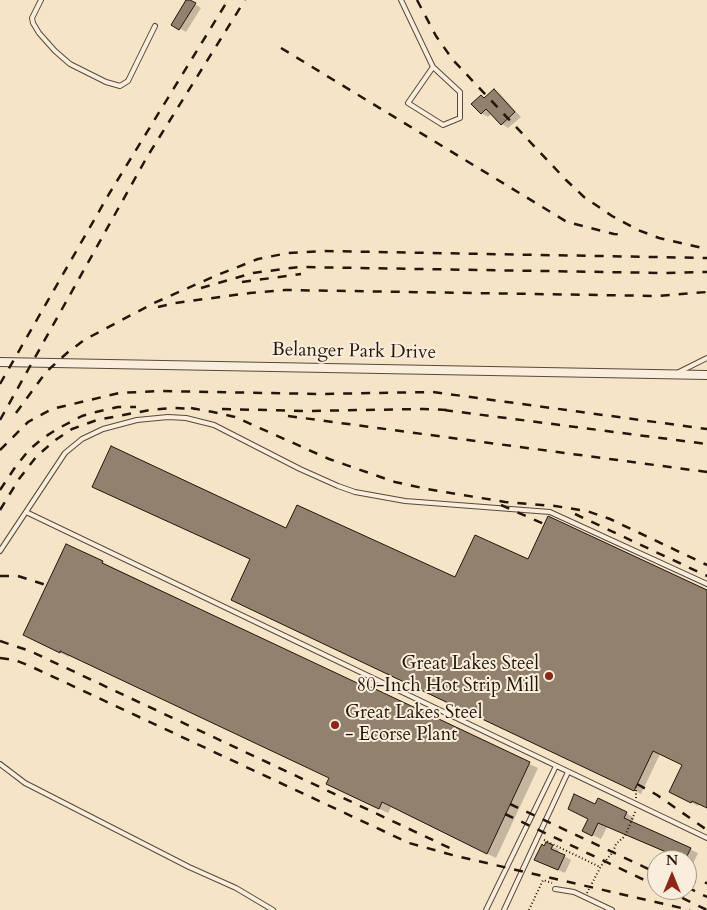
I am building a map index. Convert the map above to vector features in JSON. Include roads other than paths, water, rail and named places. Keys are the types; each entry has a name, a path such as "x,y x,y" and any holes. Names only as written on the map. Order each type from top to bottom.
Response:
{"street":[{"name":"Belanger Park Drive","path":"0,362 707,375"}],"lane":[{"path":"41,0 32,18 33,23 55,51 70,64 106,82 120,86 128,81 155,26"},
{"path":"401,0 433,67 460,92 460,118 443,125 408,103 433,67"},
{"path":"675,375 707,358"},
{"path":"0,551 65,453 82,440 103,429 137,420 168,417 186,418 214,425 338,486 355,492 405,501 550,512 707,584"},
{"path":"26,512 707,838"},
{"path":"0,764 25,783 189,867 236,888 273,910"},
{"path":"486,910 556,766"},
{"path":"504,910 568,772"},
{"path":"557,887 574,892 612,910"}],"railway":[{"path":"0,384 109,194 228,0"},
{"path":"0,420 147,157 245,0"},
{"path":"417,0 436,36 453,60 584,197 612,216 638,230 659,238 707,249"},
{"path":"281,48 567,222 614,234 626,235"},
{"path":"16,413 46,372 84,340 154,303 258,259 288,253 323,251 707,258"},
{"path":"201,288 253,273 299,267 664,273 707,272"},
{"path":"242,282 301,274"},
{"path":"158,307 175,303 285,290 659,296 707,292"},
{"path":"0,450 28,422 52,409 119,393 161,391 318,394 433,392 707,429"},
{"path":"0,490 29,450 59,428 82,416 96,412 118,407 136,407"},
{"path":"191,408 235,417 329,459 395,482 505,502 587,511 610,519 707,565"},
{"path":"0,510 19,479 36,457 54,441 72,429 97,420 150,410 197,409"},
{"path":"222,409 305,411 450,410"},
{"path":"444,410 707,444"},
{"path":"288,416 707,472"},
{"path":"501,505 544,524"},
{"path":"575,514 707,576"},
{"path":"0,576 18,576 46,585"},
{"path":"0,641 30,651 454,850"},
{"path":"0,658 15,660 30,666 409,843 456,856 690,910"},
{"path":"637,784 657,795 707,830"},
{"path":"510,804 647,868"},
{"path":"505,814 647,881"},
{"path":"697,882 707,883"},
{"path":"697,892 707,897"},
{"path":"686,900 707,910"}],"place":[{"name":"Great Lakes Steel 80-Inch Hot Strip Mill","path":"549,676"},
{"name":"Great Lakes Steel - Ecorse Plant","path":"335,725"}]}
